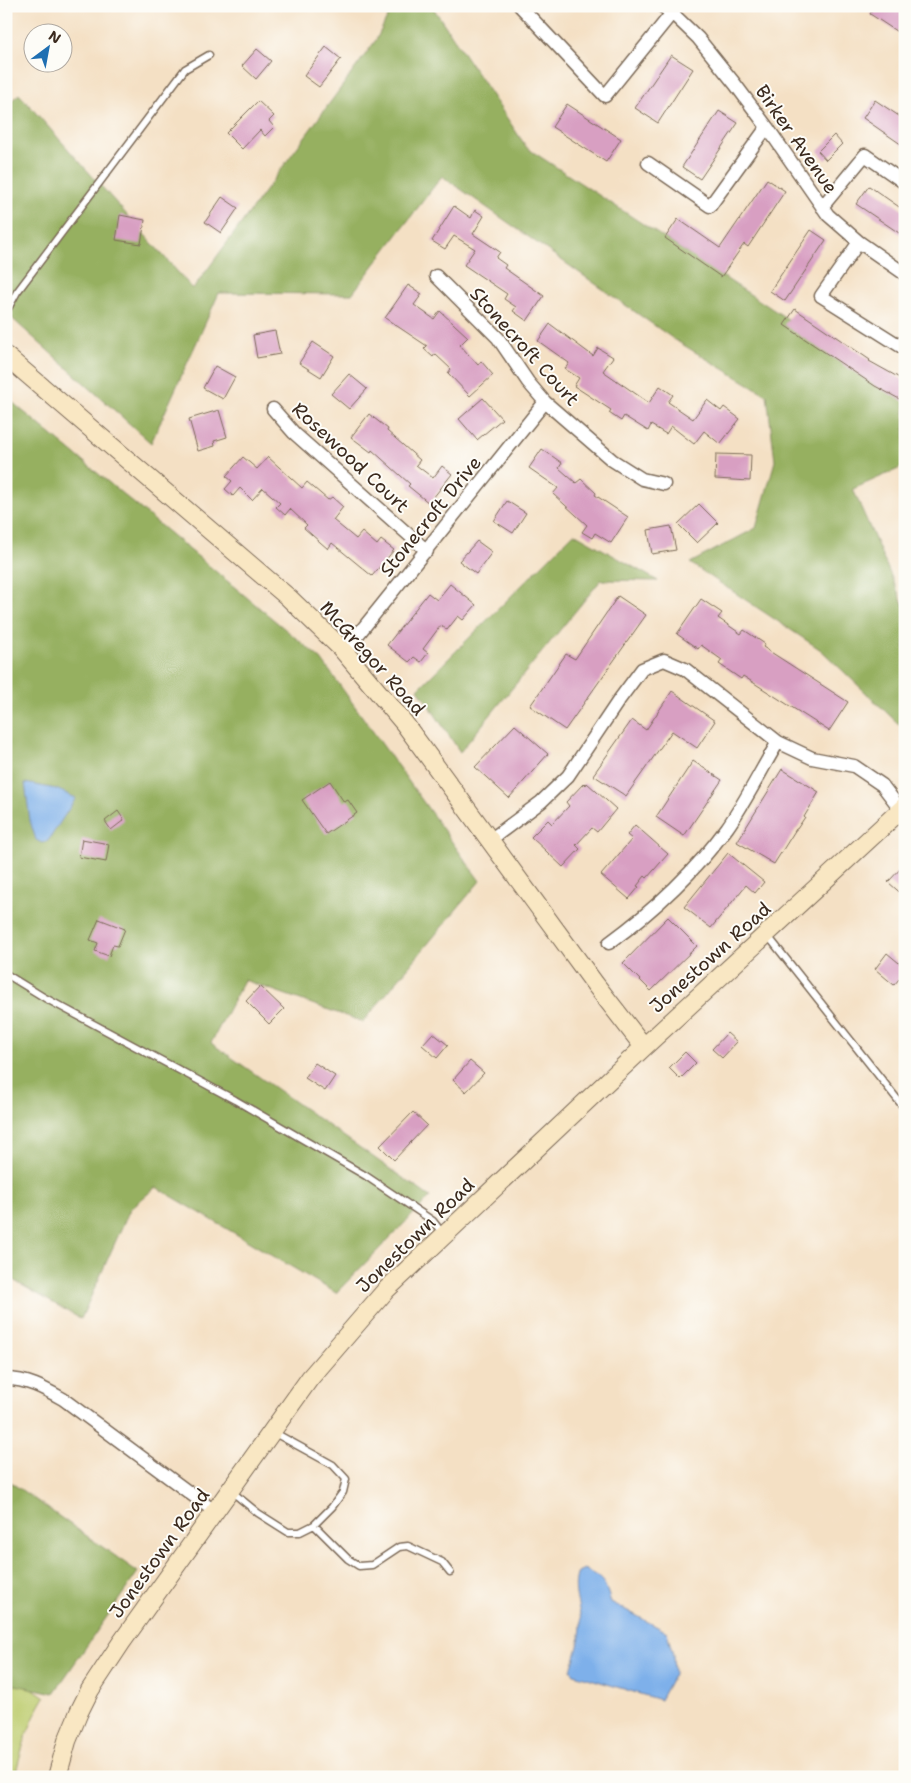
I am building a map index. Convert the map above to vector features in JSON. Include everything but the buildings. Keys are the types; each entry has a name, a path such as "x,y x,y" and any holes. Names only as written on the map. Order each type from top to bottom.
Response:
{"main road":[{"name":"McGregor Road","path":"6,356 289,598 344,652 404,723 595,984 644,1047"},
{"name":"Jonestown Road","path":"57,1777 79,1712 90,1690 120,1643 310,1378 386,1290 644,1047 903,811"}],"street":[{"path":"520,6 605,96 667,10"},
{"name":"Birker Avenue","path":"667,10 698,38 767,127 828,215 858,242 905,274"},
{"path":"648,163 710,206 767,127"},
{"path":"822,207 865,155 905,183"},
{"path":"858,242 821,296 905,349"},
{"name":"Stonecroft Court","path":"436,276 498,338 528,382 545,402 612,460 642,479 664,484"},
{"name":"Stonecroft Drive","path":"344,652 545,402"},
{"name":"Rosewood Court","path":"273,409 294,432 427,551"},
{"path":"490,840 541,802 568,776 642,669 664,660 685,669 778,742 812,758 854,766 882,785 903,811"},
{"path":"609,943 632,927 684,880 727,827 778,742"},
{"path":"6,1379 25,1381 42,1387 63,1400 214,1512"}],"lane":[{"path":"6,312 17,292 185,70 209,55"},
{"path":"767,935 905,1109"},
{"path":"6,974 46,998 235,1100 366,1176 433,1221 444,1235"},
{"path":"230,1490 258,1513 288,1532 300,1532 314,1525 332,1507 343,1492 346,1479 334,1465 272,1431"},
{"path":"314,1525 348,1560 359,1566 372,1565 399,1547 408,1546 442,1562 450,1572"}],"green space":[{"path":"393,6 432,6 527,148 905,396 905,468 903,467 853,489 905,608 905,730 821,650 690,563 756,528 775,461 767,395 675,340 442,176 352,294 219,293 151,443 6,313 6,106 19,94 193,289 376,40"},
{"path":"6,397 321,659 480,881 363,1022 244,980 211,1043 430,1197 336,1293 156,1187 130,1209 81,1319 6,1276"},
{"path":"574,533 658,581 601,580 460,752 418,689"},
{"path":"6,1479 138,1572 54,1693 6,1683"},
{"path":"6,1670 45,1697 27,1736 15,1777 6,1777"}],"water":[{"path":"25,783 56,789 76,798 48,841 42,843 36,840 30,821"},
{"path":"584,1569 596,1575 602,1581 611,1602 667,1632 673,1655 674,1674 660,1700 574,1674 571,1670 581,1629 575,1585 578,1572"}]}
